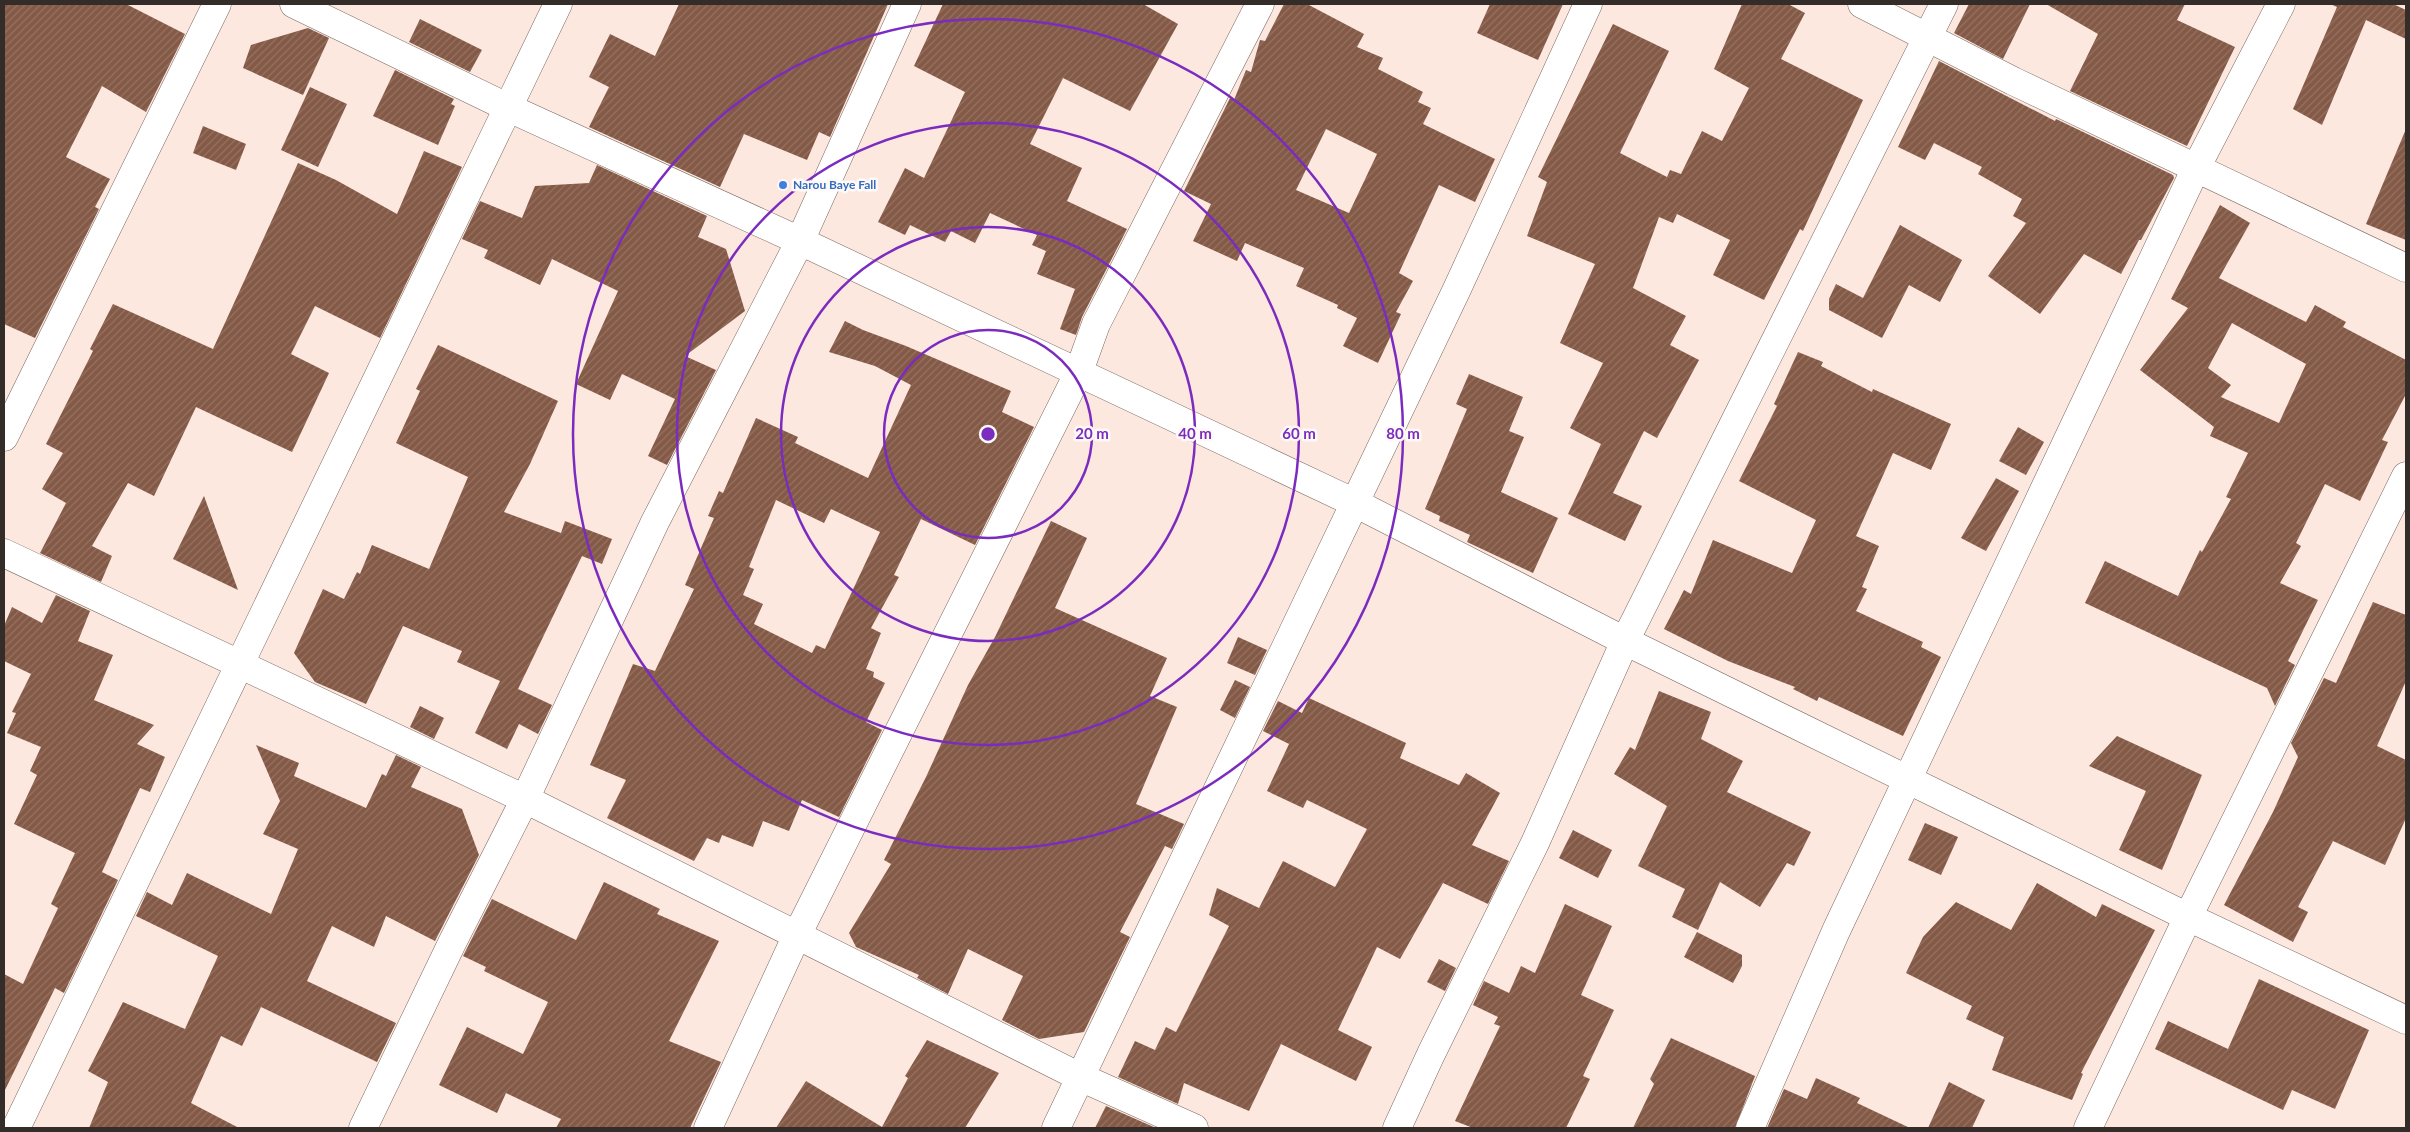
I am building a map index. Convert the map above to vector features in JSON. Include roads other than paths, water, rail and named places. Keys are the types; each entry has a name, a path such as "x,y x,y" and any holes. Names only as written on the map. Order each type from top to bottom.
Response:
{"street":[{"path":"4,437 217,4"},
{"path":"294,4 509,108 800,241 1354,503 1625,641 1907,780 2188,917 2406,1020"},
{"path":"16,1128 558,4"},
{"path":"363,1128 452,943 525,799 655,522 800,241 908,4"},
{"path":"708,1128 797,936 1078,374 1096,324 1260,4"},
{"path":"1056,1128 1457,289 1588,4"},
{"path":"1862,4 2013,81 2406,268"},
{"path":"1397,1128 1430,1054 1535,843 1625,641 1944,4"},
{"path":"1750,1128 1836,931 2196,168 2281,4"},
{"path":"2088,1128 2188,917 2406,476"},
{"path":"4,553 239,666 525,799 1080,1077 1194,1128"}],"place":[{"name":"Narou Baye Fall","path":"783,185"}]}
